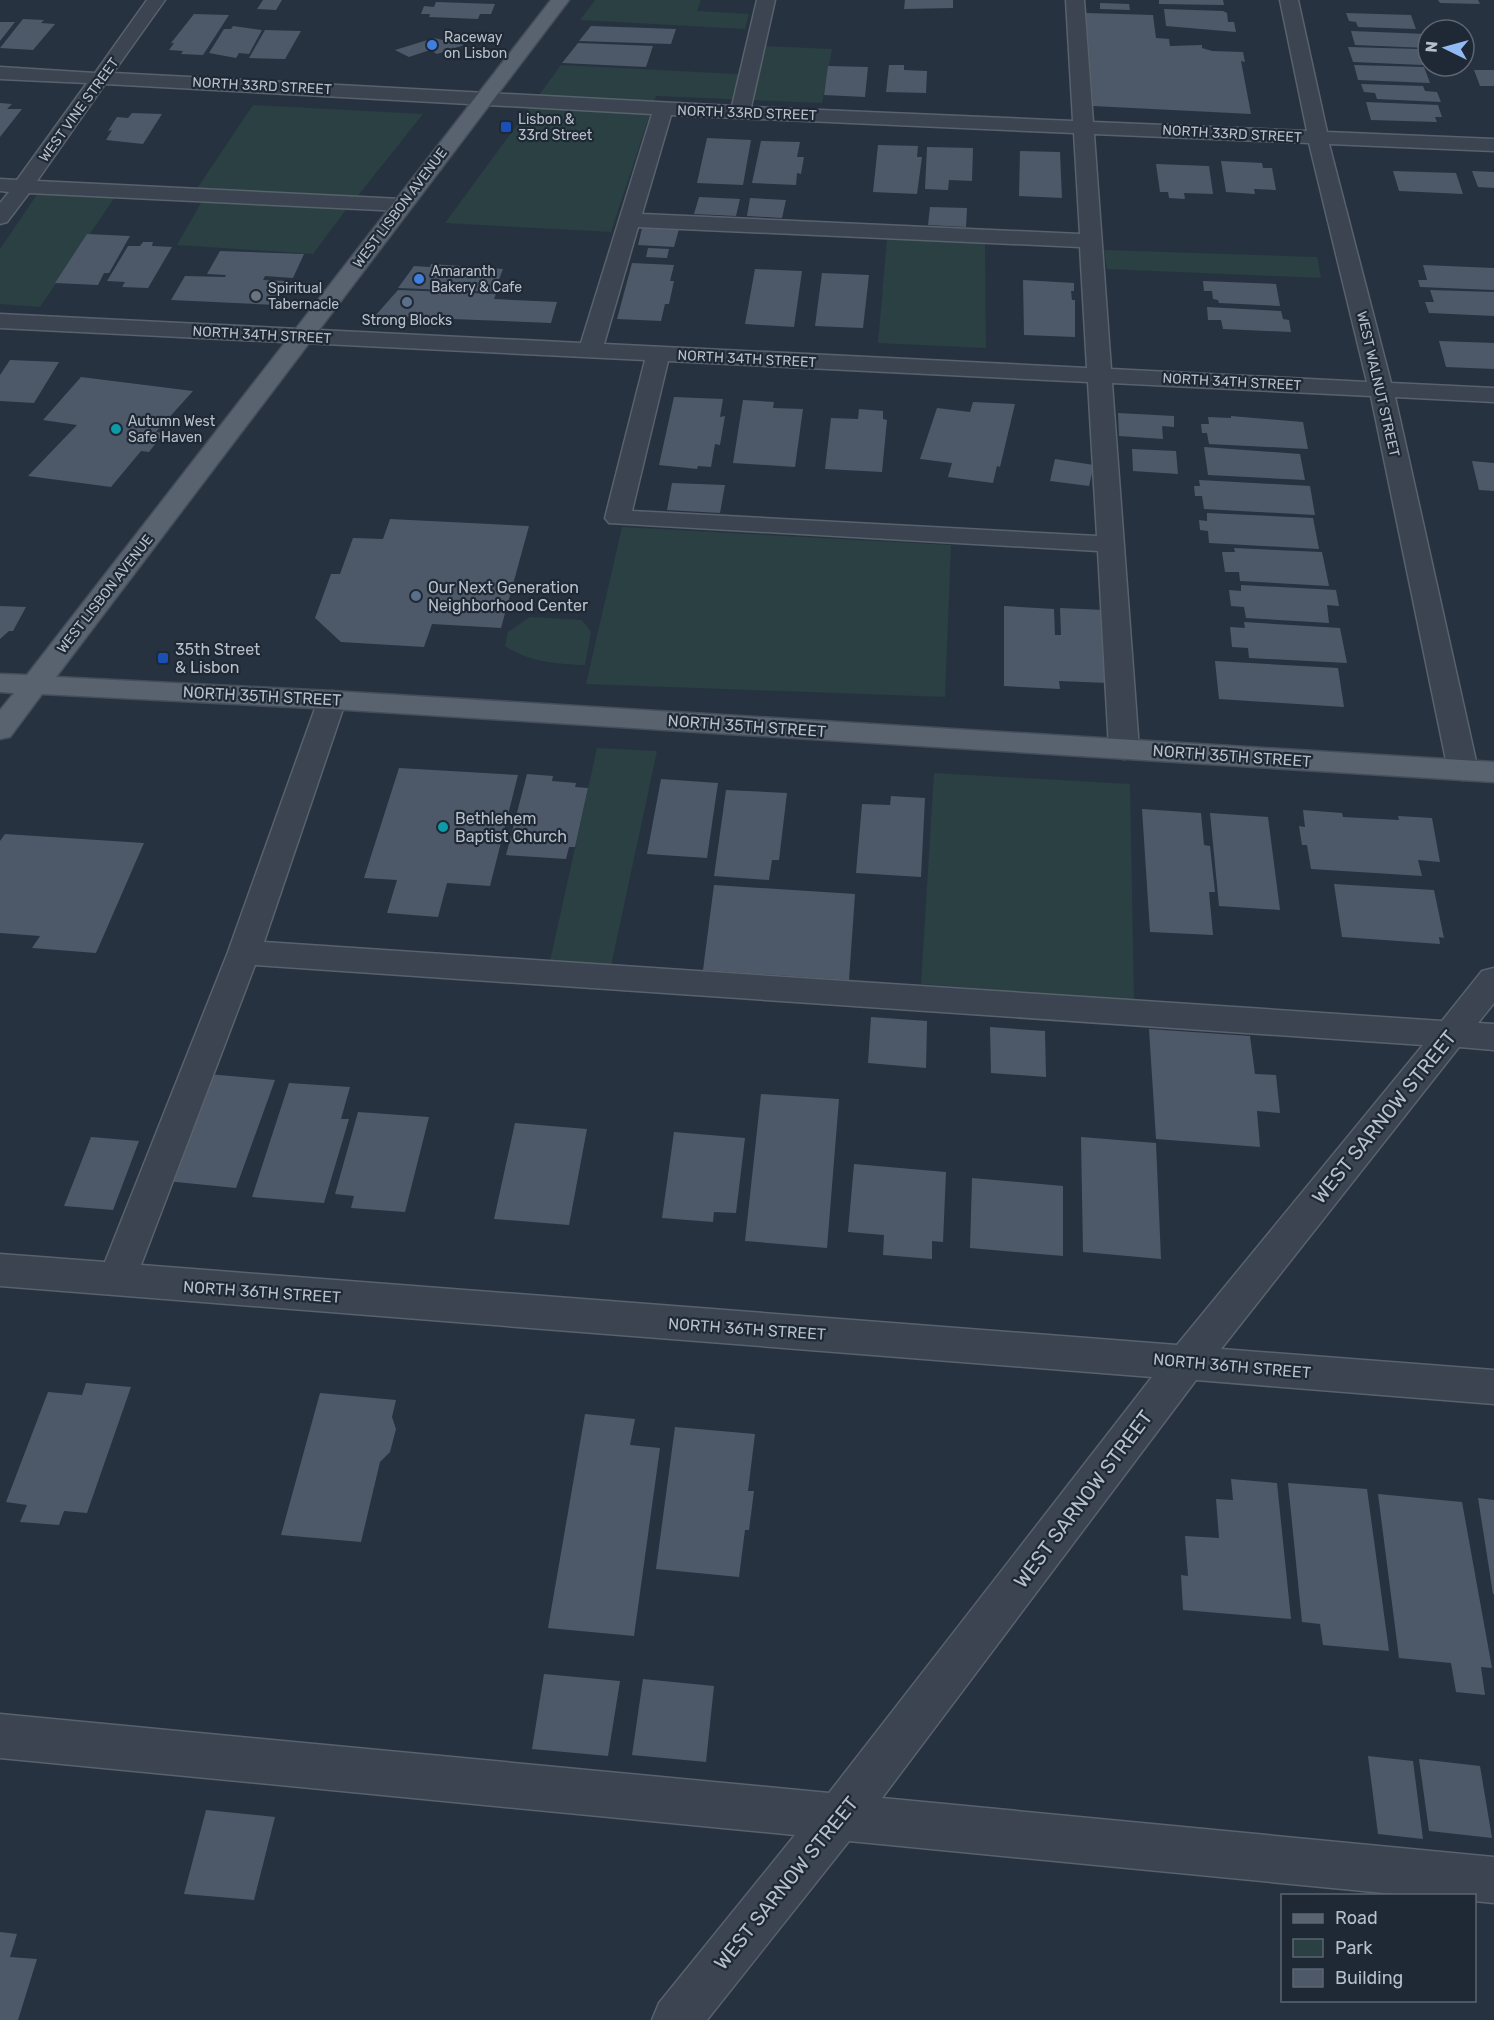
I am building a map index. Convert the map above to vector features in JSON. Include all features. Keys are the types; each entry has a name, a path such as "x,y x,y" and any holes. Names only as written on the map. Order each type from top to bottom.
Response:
{"main road":[{"name":"WEST LISBON AVENUE","path":"0,730 303,338 401,205 560,0"},
{"name":"NORTH 35TH STREET","path":"0,683 332,700 1494,772"}],"street":[{"name":"WEST VINE STREET","path":"0,218 156,0"},
{"path":"740,112 766,0"},
{"path":"1075,0 1124,749"},
{"name":"WEST WALNUT STREET","path":"1289,0 1318,138 1381,389 1463,770"},
{"name":"NORTH 33RD STREET","path":"0,73 663,110 1494,145"},
{"path":"590,351 663,110"},
{"path":"0,185 401,205"},
{"path":"629,220 1091,241"},
{"name":"NORTH 34TH STREET","path":"0,321 303,338 1494,395"},
{"path":"658,355 618,518 1110,544"},
{"path":"116,1281 244,952 332,700"},
{"path":"244,952 1494,1037"},
{"name":"WEST SARNOW STREET","path":"676,2020 842,1815 1187,1362 1494,980"},
{"name":"NORTH 36TH STREET","path":"0,1270 116,1281 1494,1387"},
{"path":"0,1736 842,1815 1494,1880"}],"green space":[{"path":"595,0 701,0 697,11 749,14 745,29 580,20"},
{"path":"763,46 832,49 822,103 656,96 611,232 445,223 561,65 756,75"},
{"path":"253,105 423,114 356,198 196,190"},
{"path":"38,193 115,197 40,307 0,304 0,249"},
{"path":"202,201 348,207 313,254 177,245"},
{"path":"887,239 985,243 986,348 878,343"},
{"path":"1104,250 1317,257 1321,278 1107,269"},
{"path":"622,527 951,545 945,697 586,684"},
{"path":"530,617 582,620 591,632 585,665 533,659 505,646 508,632"},
{"path":"597,748 657,751 611,966 550,961"},
{"path":"934,773 1130,784 1134,1000 921,984"}],"building":[{"path":"263,0 282,0 276,10 257,9"},
{"path":"905,0 953,0 953,8 904,9"},
{"path":"1159,0 1223,0 1224,5 1159,4"},
{"path":"1438,0 1478,0 1480,4 1440,3"},
{"path":"436,2 495,4 491,14 480,14 478,19 429,17 430,14 421,14 424,6 434,7"},
{"path":"1100,3 1129,4 1130,10 1100,9"},
{"path":"1164,9 1223,11 1227,13 1228,22 1234,22 1236,32 1166,26"},
{"path":"1086,13 1153,15 1156,38 1169,39 1170,46 1202,45 1202,48 1212,51 1243,52 1245,62 1241,61 1251,114 1093,106"},
{"path":"1346,13 1411,15 1416,29 1358,27 1356,22 1349,21"},
{"path":"194,14 229,15 203,55 181,54 183,51 169,50 174,43 171,43"},
{"path":"23,19 44,20 41,23 55,24 33,50 0,48"},
{"path":"0,22 15,22 0,41"},
{"path":"233,26 262,30 249,54 239,53 236,58 209,53 224,29 231,29"},
{"path":"591,26 676,29 671,44 579,41"},
{"path":"265,30 301,31 285,59 249,58"},
{"path":"1351,31 1416,34 1416,48 1355,45"},
{"path":"434,38 464,45 437,54 430,50 409,57 395,50"},
{"path":"578,43 653,46 646,67 562,63"},
{"path":"1348,47 1416,49 1416,65 1353,62"},
{"path":"889,65 904,65 904,70 927,71 926,93 886,92"},
{"path":"1354,65 1416,67 1416,78 1428,78 1430,83 1358,80"},
{"path":"828,66 868,67 865,97 824,95"},
{"path":"1476,70 1494,70 1494,86 1480,86"},
{"path":"1361,84 1423,86 1425,91 1437,92 1441,102 1377,99 1375,93 1364,92"},
{"path":"1366,102 1438,105 1442,117 1435,117 1437,122 1371,120"},
{"path":"0,103 12,104 7,109 22,109 0,137"},
{"path":"132,113 162,114 143,144 106,140 112,130 108,131 117,117 128,118"},
{"path":"707,138 751,140 743,185 697,183"},
{"path":"761,141 800,142 797,157 804,157 801,174 797,173 796,185 752,183"},
{"path":"878,145 918,146 917,157 922,157 917,194 873,192"},
{"path":"927,147 973,148 972,181 949,180 948,190 925,189"},
{"path":"1020,151 1060,152 1062,198 1019,196"},
{"path":"1221,161 1262,163 1263,168 1272,168 1276,190 1254,189 1255,194 1226,192"},
{"path":"1156,164 1209,166 1213,194 1184,193 1185,199 1169,198 1168,192 1160,192"},
{"path":"1393,171 1456,173 1463,194 1399,191"},
{"path":"1472,171 1494,172 1494,188 1478,187"},
{"path":"699,197 740,199 736,216 694,214"},
{"path":"750,198 786,200 782,218 747,216"},
{"path":"930,207 967,208 966,227 928,225"},
{"path":"642,228 679,229 674,247 638,245"},
{"path":"87,234 130,236 109,273 104,273 98,285 55,283"},
{"path":"143,242 153,242 152,246 172,247 148,288 122,287 125,282 107,281 128,246 140,246"},
{"path":"648,248 669,249 667,258 646,257"},
{"path":"220,251 304,254 293,278 265,276 263,280 287,281 276,305 171,300 185,276 225,277 226,275 207,274"},
{"path":"632,263 674,265 670,281 674,281 669,304 665,304 661,321 617,319"},
{"path":"431,264 503,269 494,292 398,288 414,266 430,267"},
{"path":"1423,265 1494,268 1494,290 1420,287 1418,280 1427,280"},
{"path":"755,269 802,271 794,327 745,324"},
{"path":"822,273 869,275 863,328 815,326"},
{"path":"1023,280 1074,283 1074,291 1071,291 1072,300 1075,300 1075,337 1024,335"},
{"path":"1203,281 1276,284 1280,306 1219,303 1218,300 1213,299 1212,291 1204,291"},
{"path":"398,290 496,294 494,299 557,302 551,323 375,316"},
{"path":"1430,290 1494,292 1494,316 1429,313 1425,302 1434,302"},
{"path":"1207,307 1281,311 1283,319 1289,320 1291,332 1223,329 1221,320 1208,320"},
{"path":"1439,341 1494,343 1494,369 1446,367"},
{"path":"10,360 59,362 34,403 0,401 0,375"},
{"name":"Autumn West Safe Haven","path":"81,377 193,391 156,432 164,433 149,452 141,451 111,487 28,476 77,425 43,420"},
{"path":"674,397 723,399 720,417 725,416 720,445 715,444 711,467 698,466 697,469 659,465"},
{"path":"743,400 774,402 773,408 803,409 795,467 733,463"},
{"path":"973,402 1015,404 1000,467 997,466 993,483 948,477 952,463 920,459 937,408 970,412"},
{"path":"859,409 883,411 883,419 887,420 882,472 825,469 831,418 858,419"},
{"path":"1118,413 1174,416 1174,427 1162,426 1163,439 1119,436"},
{"path":"1231,416 1303,422 1308,449 1209,444 1207,433 1202,433 1201,424 1209,424 1208,417 1231,418"},
{"path":"1204,447 1300,454 1305,480 1208,475"},
{"path":"1132,449 1176,451 1178,474 1133,471"},
{"path":"1055,459 1094,465 1089,486 1050,481"},
{"path":"1472,461 1494,463 1494,491 1479,490"},
{"path":"1199,480 1310,486 1315,515 1204,509 1202,496 1195,496 1194,486 1200,486"},
{"path":"672,483 725,485 720,513 667,510"},
{"path":"1207,513 1313,518 1319,549 1209,543 1208,531 1200,530 1199,520 1207,521"},
{"name":"Our Next Generation Neighborhood Center","path":"390,519 529,526 501,628 432,624 424,647 341,642 315,618 331,574 340,574 353,538 383,539"},
{"path":"1234,548 1322,552 1329,586 1240,581 1239,572 1225,572 1222,552 1235,552"},
{"path":"1241,585 1336,590 1339,606 1327,605 1329,623 1246,618 1244,607 1231,606 1229,590 1241,591"},
{"path":"0,606 26,607 13,631 9,631 0,639"},
{"path":"1004,606 1054,609 1055,635 1061,635 1060,608 1104,610 1108,683 1059,681 1060,689 1004,686"},
{"path":"1244,622 1340,628 1347,663 1249,658 1248,648 1232,647 1230,627 1245,628"},
{"path":"1215,661 1338,668 1344,707 1219,699"},
{"name":"Bethlehem Baptist Church","path":"399,768 518,775 490,886 447,883 438,917 387,913 397,880 364,878"},
{"path":"527,774 553,776 552,781 576,783 575,787 588,788 575,847 569,847 566,859 506,855"},
{"path":"661,779 718,783 707,858 647,854"},
{"path":"726,790 787,793 779,860 772,860 769,880 714,876"},
{"path":"891,796 925,798 921,877 856,873 862,804 890,805"},
{"path":"1142,809 1201,813 1204,845 1210,846 1215,892 1209,892 1213,935 1150,932"},
{"path":"1303,810 1342,813 1343,817 1399,820 1398,816 1432,818 1440,862 1418,860 1422,876 1311,869 1307,845 1302,845 1299,826 1305,827"},
{"path":"1210,813 1268,817 1280,910 1219,906"},
{"path":"5,834 144,843 96,953 32,948 40,936 0,933 0,841"},
{"path":"1334,884 1434,890 1444,938 1439,937 1440,944 1342,937"},
{"path":"714,885 855,894 849,980 703,970"},
{"path":"871,1017 927,1021 926,1068 868,1063"},
{"path":"990,1027 1045,1031 1046,1077 991,1073"},
{"path":"1149,1029 1250,1036 1255,1074 1276,1075 1280,1113 1257,1111 1260,1147 1156,1139"},
{"path":"208,1074 275,1080 236,1188 166,1181"},
{"path":"289,1083 350,1087 341,1119 349,1119 324,1203 252,1197"},
{"path":"761,1094 839,1099 827,1248 745,1241"},
{"path":"358,1112 429,1117 405,1212 351,1208 354,1196 335,1194"},
{"path":"515,1123 587,1129 569,1225 494,1219"},
{"path":"674,1132 745,1138 736,1213 714,1212 713,1222 662,1218"},
{"path":"91,1137 139,1141 113,1210 64,1206"},
{"path":"1081,1137 1156,1143 1161,1259 1083,1252"},
{"path":"854,1164 946,1172 943,1242 932,1241 932,1259 883,1255 884,1235 848,1232"},
{"path":"972,1178 1063,1186 1063,1256 970,1248"},
{"path":"86,1383 131,1387 87,1513 64,1511 59,1525 20,1522 27,1505 6,1502 48,1392 82,1395"},
{"path":"320,1393 396,1400 392,1417 396,1429 390,1452 380,1462 361,1542 281,1535"},
{"path":"585,1414 635,1419 630,1445 660,1448 634,1636 548,1628"},
{"path":"675,1427 755,1434 748,1491 754,1491 749,1530 745,1530 739,1577 656,1569"},
{"path":"1231,1479 1277,1483 1291,1619 1183,1610 1181,1575 1188,1576 1185,1536 1219,1538 1216,1499 1233,1500"},
{"path":"1288,1483 1367,1489 1389,1651 1323,1645 1320,1624 1302,1622"},
{"path":"1378,1494 1462,1502 1492,1668 1481,1667 1485,1695 1456,1692 1451,1663 1399,1658"},
{"path":"1478,1498 1494,1500 1494,1594 1493,1594"},
{"path":"544,1674 620,1681 608,1756 532,1749"},
{"path":"643,1679 714,1686 706,1762 632,1755"},
{"path":"1368,1756 1413,1761 1423,1839 1378,1834"},
{"path":"1419,1759 1480,1766 1492,1838 1429,1831"},
{"path":"206,1810 275,1817 254,1900 184,1894"},
{"path":"0,1932 17,1934 10,1957 37,1959 18,2020 0,2020"}],"place":[{"name":"Raceway on Lisbon","path":"432,45"},
{"name":"Lisbon & 33rd Street","path":"506,127"},
{"name":"Amaranth Bakery & Cafe","path":"419,279"},
{"name":"Spiritual Tabernacle","path":"256,296"},
{"name":"Strong Blocks","path":"407,302"},
{"name":"Autumn West Safe Haven","path":"116,429"},
{"name":"Our Next Generation Neighborhood Center","path":"416,596"},
{"name":"35th Street & Lisbon","path":"163,658"},
{"name":"Bethlehem Baptist Church","path":"443,827"}]}
